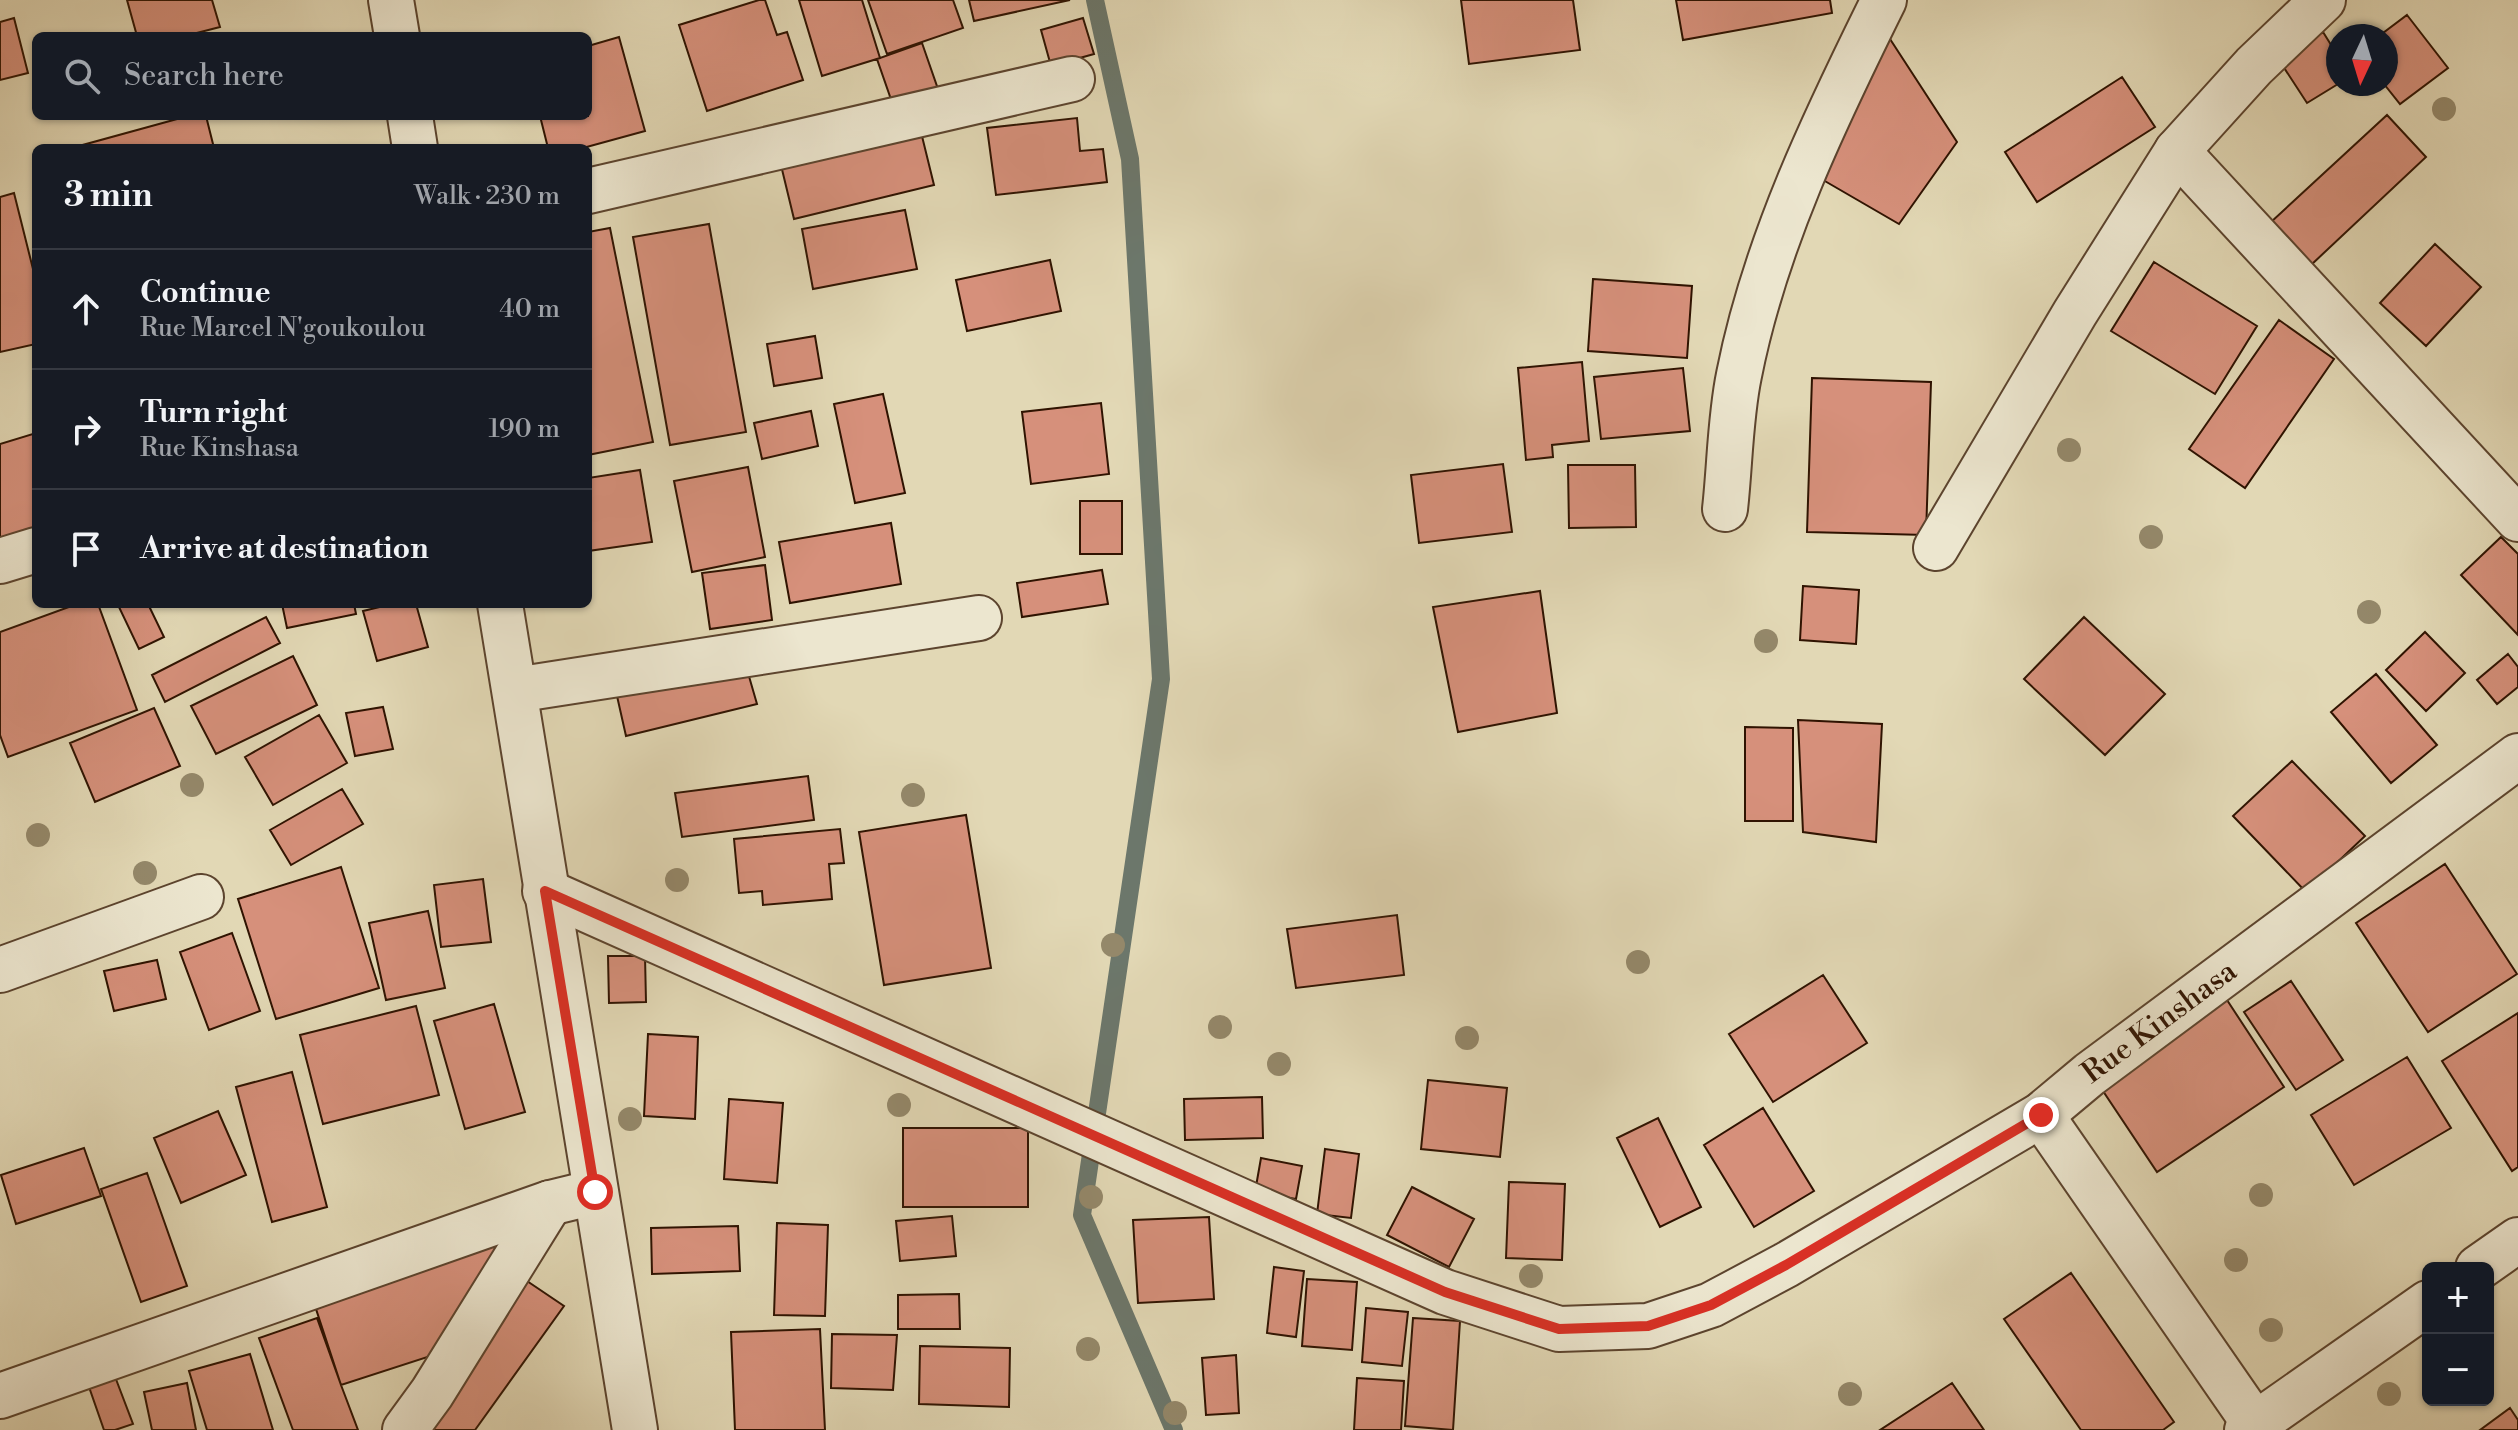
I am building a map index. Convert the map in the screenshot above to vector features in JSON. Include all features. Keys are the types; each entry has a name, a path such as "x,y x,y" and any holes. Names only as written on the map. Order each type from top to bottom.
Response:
{"street":[{"path":"391,0 396,32"},
{"path":"1725,509 1738,376 1773,251 1836,98 1884,0"},
{"path":"1936,548 2075,313 2177,151 2254,66 2323,0"},
{"path":"592,190 1072,79"},
{"path":"411,120 414,144"},
{"path":"2177,151 2518,519"},
{"path":"0,561 32,551"},
{"path":"501,608 635,1430"},
{"path":"515,690 979,618"},
{"name":"Rue Kinshasa","path":"545,891 1445,1292 1559,1329 1648,1326 1711,1305 1786,1265 2041,1115 2101,1065 2518,756"},
{"path":"0,970 201,897"},
{"path":"2041,1115 2254,1428 2422,1307"},
{"path":"0,1396 550,1203 595,1192"},
{"path":"405,1430 432,1393 550,1203"},
{"path":"2487,1262 2518,1240"}],"building":[{"path":"127,0 212,0 220,27 201,32 136,32"},
{"path":"765,0 777,35 787,32 803,80 707,111 679,25"},
{"path":"799,0 862,0 880,58 822,76"},
{"path":"868,0 953,0 963,28 887,54"},
{"path":"969,0 1070,0 974,21"},
{"path":"1461,0 1573,0 1580,50 1469,64"},
{"path":"1676,0 1830,0 1832,13 1683,40"},
{"path":"2407,15 2448,68 2400,104 2394,96 2398,96 2398,24 2395,24"},
{"path":"14,18 28,73 0,80 0,22"},
{"path":"1083,18 1094,54 1051,66 1041,30"},
{"path":"2323,32 2326,37 2326,91 2307,103 2279,60"},
{"path":"619,37 645,131 592,146 547,144 541,120 592,120 592,45"},
{"path":"1890,39 1957,142 1899,224 1811,173"},
{"path":"922,43 939,92 894,108 877,59"},
{"path":"2122,77 2155,127 2037,202 2005,152"},
{"path":"2387,115 2426,157 2311,265 2271,222"},
{"path":"1077,118 1080,151 1103,149 1107,182 996,195 987,128"},
{"path":"173,120 207,120 213,144 86,144"},
{"path":"919,124 934,185 794,219 779,157"},
{"path":"14,193 32,265 32,345 0,352 0,197"},
{"path":"905,210 917,269 813,289 802,229"},
{"path":"709,224 746,432 670,445 633,237"},
{"path":"610,228 653,442 592,454 592,231"},
{"path":"2435,244 2481,287 2426,346 2380,303"},
{"path":"1050,260 1061,311 967,331 956,280"},
{"path":"2154,262 2257,326 2215,394 2111,331"},
{"path":"1593,279 1692,286 1687,358 1588,351"},
{"path":"2279,320 2334,359 2245,488 2189,449"},
{"path":"815,336 822,378 774,386 767,344"},
{"path":"1582,362 1589,441 1552,445 1553,457 1526,460 1518,368"},
{"path":"1683,368 1690,431 1601,439 1594,377"},
{"path":"1812,378 1931,382 1926,535 1807,532"},
{"path":"883,394 905,493 855,503 834,404"},
{"path":"1101,403 1109,474 1031,484 1022,412"},
{"path":"811,411 818,446 762,459 754,423"},
{"path":"32,434 32,529 0,539 0,444"},
{"path":"1503,464 1512,532 1419,543 1411,475"},
{"path":"1568,465 1635,465 1636,527 1569,528"},
{"path":"748,467 765,557 692,572 674,481"},
{"path":"640,470 652,542 592,550 592,477"},
{"path":"1080,501 1122,501 1122,554 1080,554"},
{"path":"891,523 901,584 790,603 779,542"},
{"path":"2501,537 2518,554 2518,635 2461,575"},
{"path":"765,565 772,620 710,629 702,573"},
{"path":"1102,570 1108,604 1022,617 1017,583"},
{"path":"1803,586 1859,590 1856,644 1800,640"},
{"path":"1540,591 1557,713 1458,732 1433,607"},
{"path":"66,608 99,608 137,710 8,757 0,735 0,632"},
{"path":"119,608 150,608 164,637 139,649"},
{"path":"283,608 355,608 356,614 287,628"},
{"path":"417,608 428,647 377,661 363,611"},
{"path":"266,617 280,643 165,702 152,675"},
{"path":"2084,617 2165,694 2105,755 2024,679"},
{"path":"2425,632 2465,673 2426,711 2386,670"},
{"path":"2508,654 2518,667 2518,687 2497,704 2477,680"},
{"path":"293,656 317,705 216,754 191,706"},
{"path":"746,666 757,704 626,736 617,696"},
{"path":"2376,674 2437,745 2391,783 2331,712"},
{"path":"383,707 393,749 355,756 346,713"},
{"path":"154,708 180,766 95,802 70,743"},
{"path":"319,715 347,763 273,805 245,757"},
{"path":"1798,720 1882,724 1876,842 1803,832"},
{"path":"1745,727 1793,728 1793,821 1745,821"},
{"path":"2292,761 2365,836 2306,892 2233,816"},
{"path":"808,776 814,820 682,837 675,793"},
{"path":"342,789 363,824 291,865 270,830"},
{"path":"966,815 991,968 884,985 859,832"},
{"path":"840,829 844,863 829,864 832,899 763,905 762,891 739,893 734,839"},
{"path":"2445,864 2517,974 2428,1032 2356,923"},
{"path":"341,867 379,988 276,1019 238,899"},
{"path":"483,879 491,942 441,947 434,885"},
{"path":"428,911 445,988 386,1000 369,923"},
{"path":"1397,915 1404,975 1296,988 1287,929"},
{"path":"232,933 260,1011 209,1030 180,952"},
{"path":"608,956 645,956 646,1002 609,1003"},
{"path":"157,960 166,999 114,1011 104,971"},
{"path":"1823,975 1867,1043 1773,1102 1729,1034"},
{"path":"2291,981 2343,1060 2296,1090 2244,1012"},
{"path":"2227,1000 2284,1087 2157,1172 2099,1085"},
{"path":"494,1004 525,1112 465,1129 434,1021"},
{"path":"416,1006 439,1095 323,1124 300,1035"},
{"path":"2518,1013 2518,1167 2512,1171 2442,1061"},
{"path":"648,1034 698,1037 695,1119 644,1116"},
{"path":"2407,1057 2451,1128 2354,1185 2311,1115"},
{"path":"292,1072 327,1207 272,1222 236,1087"},
{"path":"1428,1080 1507,1088 1500,1157 1421,1149"},
{"path":"1262,1097 1263,1138 1185,1140 1184,1099"},
{"path":"729,1099 783,1103 777,1183 724,1179"},
{"path":"1763,1108 1814,1191 1754,1227 1704,1145"},
{"path":"218,1111 246,1175 181,1203 154,1138"},
{"path":"1658,1118 1701,1207 1660,1227 1617,1138"},
{"path":"903,1128 1028,1128 1028,1207 903,1207"},
{"path":"84,1148 101,1196 16,1224 1,1175"},
{"path":"1325,1149 1359,1154 1351,1218 1317,1214"},
{"path":"1261,1158 1302,1166 1296,1199 1255,1192"},
{"path":"147,1173 187,1286 141,1302 101,1189"},
{"path":"1509,1182 1565,1184 1562,1260 1506,1258"},
{"path":"1412,1187 1474,1219 1449,1267 1387,1235"},
{"path":"952,1216 956,1256 900,1261 896,1221"},
{"path":"1209,1217 1214,1299 1138,1303 1133,1220"},
{"path":"777,1223 828,1225 825,1316 774,1315"},
{"path":"738,1226 740,1271 652,1274 651,1228"},
{"path":"489,1241 507,1263 443,1352 341,1385 316,1309"},
{"path":"1274,1267 1304,1271 1296,1337 1267,1333"},
{"path":"2071,1273 2174,1422 2163,1430 2081,1430 2004,1319"},
{"path":"524,1279 564,1306 475,1430 415,1430"},
{"path":"1307,1279 1357,1282 1352,1350 1302,1346"},
{"path":"959,1294 960,1329 898,1329 898,1295"},
{"path":"1366,1308 1408,1312 1402,1366 1362,1362"},
{"path":"317,1318 358,1430 293,1430 259,1338"},
{"path":"1413,1318 1460,1321 1453,1430 1405,1426"},
{"path":"820,1329 825,1430 735,1430 731,1332"},
{"path":"832,1334 897,1335 893,1390 831,1388"},
{"path":"920,1346 1010,1348 1009,1407 919,1404"},
{"path":"250,1354 273,1430 207,1430 189,1371"},
{"path":"1236,1355 1239,1413 1206,1415 1202,1358"},
{"path":"114,1374 133,1424 104,1430 88,1384"},
{"path":"1357,1378 1404,1381 1401,1430 1354,1430"},
{"path":"187,1383 196,1430 152,1430 144,1392"},
{"path":"1952,1383 1984,1430 1880,1430"},
{"path":"2510,1408 2518,1420 2518,1430 2480,1430"}],"waterway":[{"path":"1095,0 1130,159 1161,679 1082,1215 1174,1430"}],"route":[{"path":"595,1192 545,891 1445,1292 1559,1329 1648,1326 1711,1305 1786,1265 2041,1115"}]}
